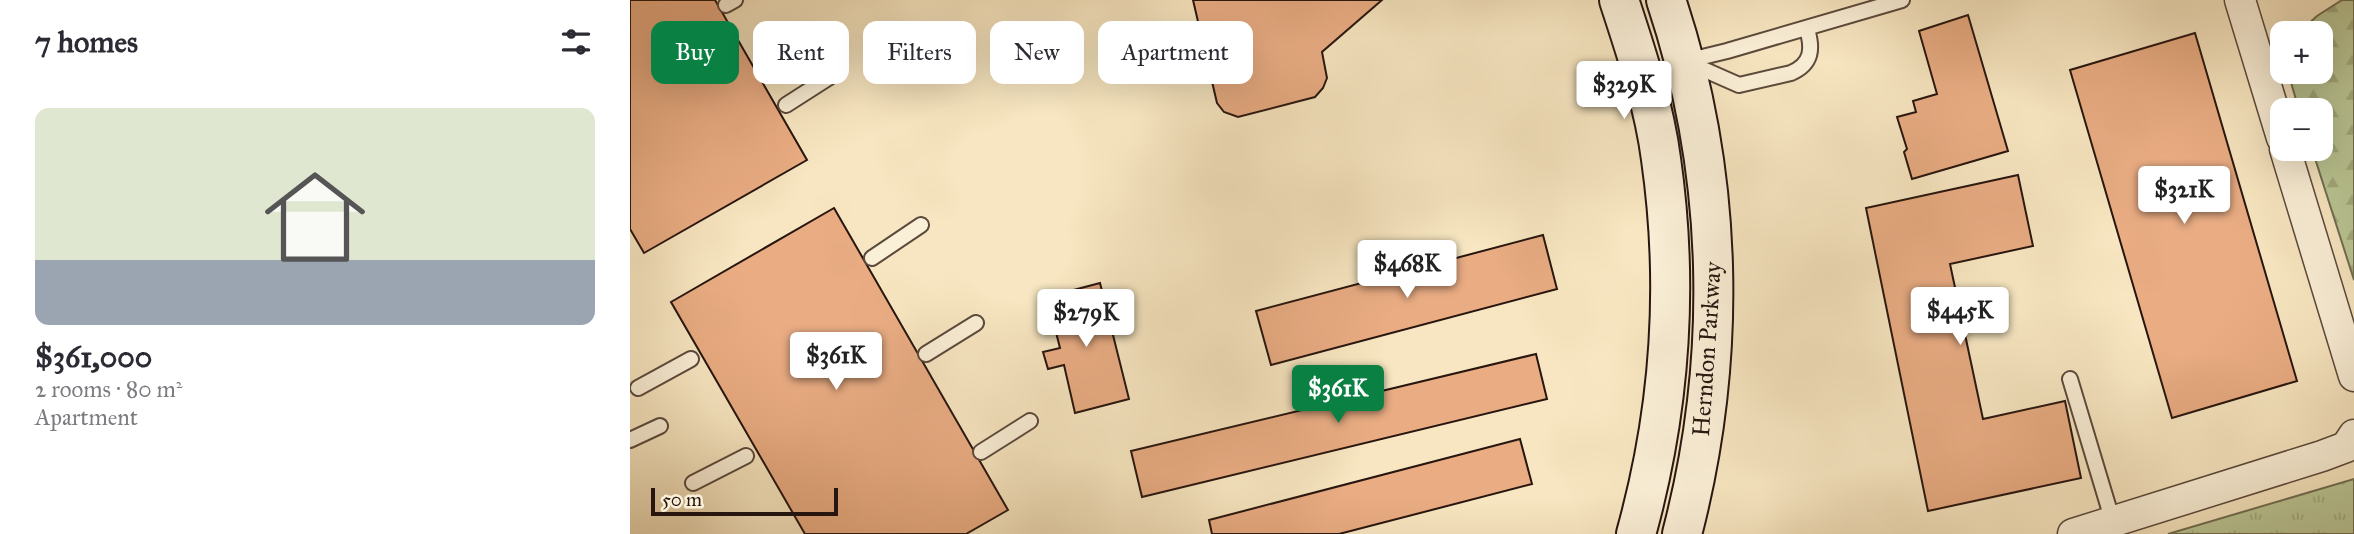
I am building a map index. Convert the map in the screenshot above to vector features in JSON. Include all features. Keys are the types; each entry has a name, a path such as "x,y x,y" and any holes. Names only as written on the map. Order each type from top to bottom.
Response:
{"main road":[{"name":"Herndon Parkway","path":"1619,0 1656,130 1669,238 1670,312 1664,394 1650,480 1636,534"},
{"name":"Herndon Parkway","path":"1666,0 1685,61 1703,151 1715,281 1706,413 1682,534"}],"street":[{"path":"2240,0 2270,99"},
{"path":"2289,161 2354,376"},
{"path":"2073,534 2322,456 2346,447 2354,435"}],"lane":[{"path":"1685,61 1807,29 1902,0"},
{"path":"1685,61 1739,85 1791,73 1799,70 1809,58 1811,44 1807,29"},
{"path":"786,105 819,84"},
{"path":"872,258 921,225"},
{"path":"926,354 976,323"},
{"path":"638,388 691,359"},
{"path":"2070,379 2113,522"},
{"path":"981,452 1030,421"},
{"path":"630,440 660,425"},
{"path":"692,483 746,456"}],"green space":[{"path":"2342,0 2354,0 2354,280 2316,161 2333,161 2333,98 2296,98 2291,84 2333,84 2333,21 2311,21"},
{"path":"2354,479 2354,534 2168,534"}],"building":[{"path":"630,0 715,0 727,21 651,21 651,84 739,84 739,42 753,66 753,84 763,84 807,160 644,253 630,229"},
{"path":"1193,0 1382,0 1322,52 1327,78 1315,97 1238,117 1224,112 1217,103 1213,84 1253,84 1253,21 1198,21"},
{"path":"1968,15 2008,151 1912,179 1904,152 1907,149 1897,117 1916,112 1913,101 1937,94 1919,31"},
{"path":"2195,33 2297,381 2172,418 2070,70"},
{"path":"2018,175 2033,246 1950,264 1983,419 2065,401 2081,478 1928,511 1866,208"},
{"path":"834,208 1008,510 966,534 805,534 671,302"},
{"path":"1543,235 1557,289 1271,365 1256,311"},
{"path":"1100,283 1129,399 1075,413 1064,365 1048,369 1043,352 1060,348 1047,297"},
{"path":"1536,354 1547,399 1142,497 1131,451"},
{"path":"1520,439 1532,484 1339,534 1212,534 1209,520"}]}
